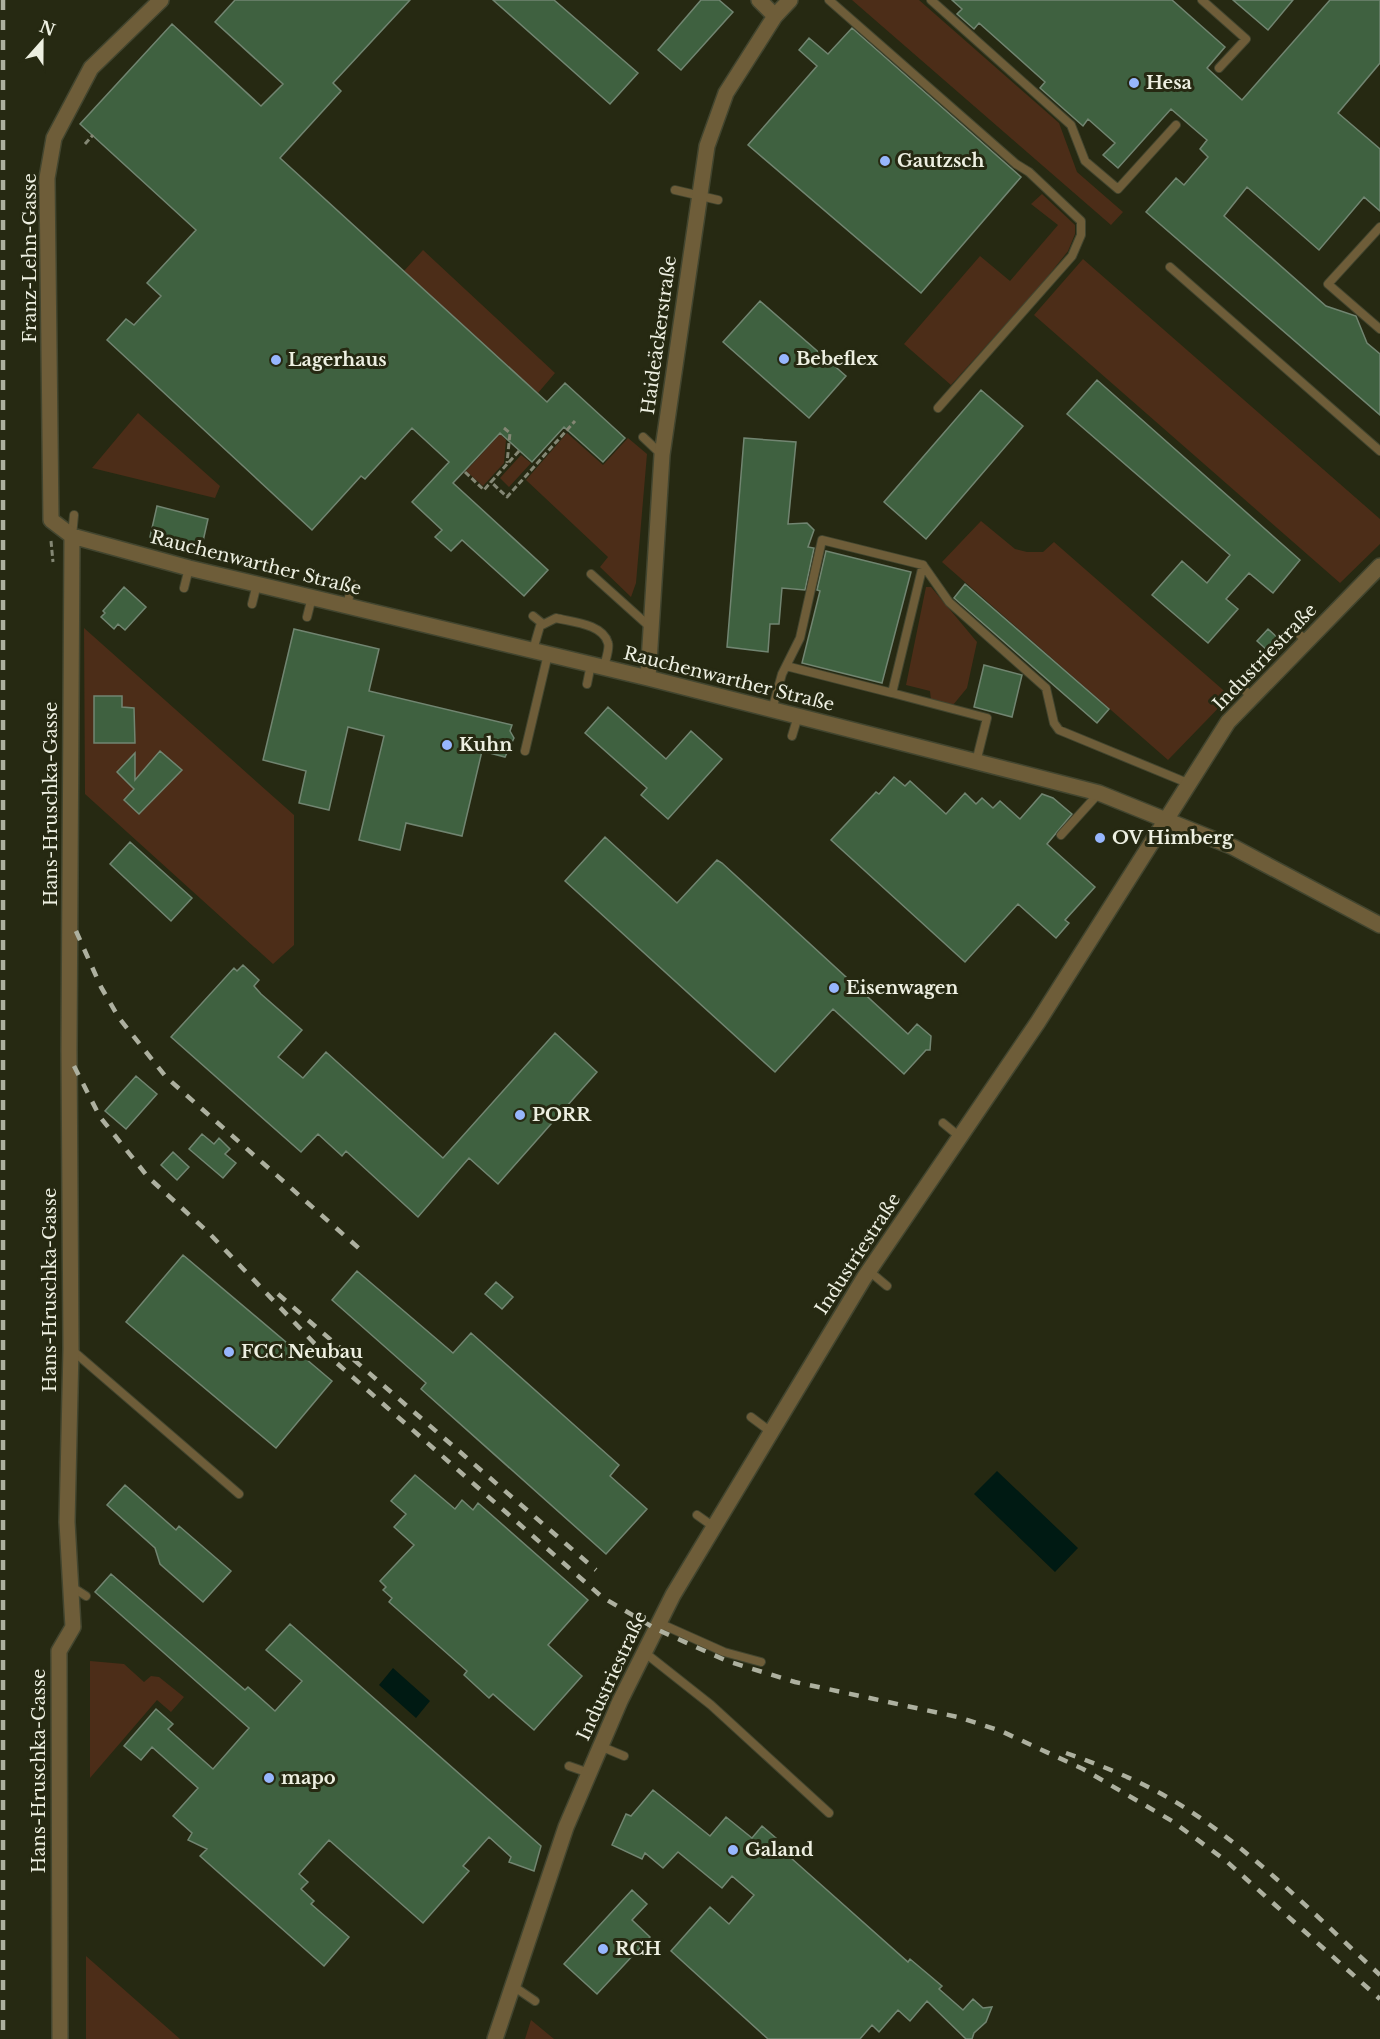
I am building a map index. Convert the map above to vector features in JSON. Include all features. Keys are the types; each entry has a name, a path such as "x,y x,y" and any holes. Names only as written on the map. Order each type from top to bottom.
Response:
{"street":[{"name":"Franz-Lehn-Gasse","path":"51,520 47,178 54,138 91,68 161,0"},
{"path":"759,0 775,16"},
{"name":"Haideäckerstraße","path":"648,678 662,455 698,195 707,146 726,93 775,16 790,0"},
{"name":"Rauchenwarther Straße","path":"51,520 72,536 189,568 648,678 1099,793 1233,847 1380,925"},
{"name":"Hans-Hruschka-Gasse","path":"60,2039 58,1651 73,1627 67,1522 71,1349 69,1051 72,536"},
{"name":"Industriestraße","path":"495,2039 566,1827 600,1746 659,1623 771,1432 869,1271 1038,1022 1228,722 1380,566"}],"lane":[{"path":"829,0 1016,164 1029,172 1081,221 1081,235 1072,256 938,408"},
{"path":"931,0 1071,125 1085,161 1118,189 1176,125"},
{"path":"1202,0 1246,39 1219,68"},
{"path":"675,190 718,200"},
{"path":"1380,227 1329,284 1380,329"},
{"path":"1170,267 1380,451"},
{"path":"643,437 662,455"},
{"path":"72,536 74,515"},
{"path":"772,710 786,666 800,638 822,540 923,565 949,602 1046,688 1054,723 1059,730 1190,784"},
{"path":"892,693 923,565"},
{"path":"184,588 189,568"},
{"path":"591,574 650,627"},
{"path":"252,604 257,584"},
{"path":"347,606 352,584"},
{"path":"307,617 312,597"},
{"path":"533,616 543,624"},
{"path":"532,650 538,630 543,624 556,618 595,628 608,643 587,684"},
{"path":"1294,630 1307,641"},
{"path":"525,751 548,654"},
{"path":"786,666 987,718 976,762"},
{"path":"1240,686 1252,697"},
{"path":"792,736 798,716"},
{"path":"1061,835 1099,793"},
{"path":"943,1123 960,1137"},
{"path":"869,1271 887,1286"},
{"path":"71,1349 239,1494"},
{"path":"751,1417 771,1432"},
{"path":"697,1515 714,1527"},
{"path":"72,1587 86,1596"},
{"path":"659,1623 724,1652 761,1662"},
{"path":"644,1652 711,1705 828,1813"},
{"path":"600,1746 624,1756"},
{"path":"569,1766 589,1773"},
{"path":"513,1986 535,2001"}],"path":[{"path":"85,144 93,135"},
{"path":"491,482 507,497 575,421"},
{"path":"504,428 510,433 507,464"},
{"path":"465,472 484,490 519,451"}],"shaded area":[{"path":"852,0 919,0 1059,123 1077,172 1123,212 1111,225"},
{"path":"1042,194 1075,225 1075,234 1068,251 1010,324 1005,325 951,385 904,344 980,256 1010,281 1058,225 1031,204"},
{"path":"423,250 555,373 538,393 404,271"},
{"path":"1083,259 1380,519 1380,544 1340,583 1034,315"},
{"path":"138,413 220,486 215,498 92,468"},
{"path":"567,433 603,465 628,438 647,454 636,583 631,597 600,567 608,557 526,480"},
{"path":"500,434 506,440 504,463 483,486 466,471"},
{"path":"521,455 531,463 509,487 500,478"},
{"path":"981,521 1015,549 1043,552 1054,542 1230,696 1168,760 942,562"},
{"path":"926,587 931,587 977,642 967,688 953,705 931,700 930,691 906,685"},
{"path":"84,628 294,815 294,945 273,964 85,794"},
{"path":"90,1661 124,1664 144,1682 151,1676 159,1677 184,1697 171,1712 157,1700 90,1778"},
{"path":"86,1956 180,2039 86,2039"},
{"path":"531,2020 554,2039 525,2039"}],"water":[{"path":"997,1471 1078,1548 1055,1572 974,1494"},
{"path":"393,1668 430,1701 416,1718 379,1685"}],"building":[{"path":"235,0 410,0 333,83 341,91 280,158 547,402 565,383 625,438 603,462 564,427 532,462 500,433 453,483 548,570 524,596 462,540 451,551 435,537 442,530 412,502 449,462 412,428 365,479 361,476 312,530 107,340 126,319 134,325 161,296 147,283 196,230 80,124 172,24 261,106 283,84 215,22"},
{"path":"493,0 554,0 638,73 610,104"},
{"path":"701,0 719,0 733,12 681,70 658,50"},
{"path":"952,0 1172,0 1225,47 1207,68 1242,100 1330,0 1380,0 1380,63 1338,113 1380,149 1380,211 1364,197 1319,250 1247,187 1224,216 1326,306 1356,316 1367,343 1380,354 1380,415 1146,212 1176,178 1184,185 1208,157 1200,149 1207,140 1171,109 1118,168 1103,155 1115,143 1088,119 1083,126 1040,88 1045,82 979,23 974,29 957,14 962,9"},
{"path":"1233,0 1293,0 1268,30"},
{"name":"Gautzsch","path":"852,28 1021,177 921,293 748,145 817,66 799,50 809,38 828,54"},
{"name":"Bebeflex","path":"760,301 846,376 809,418 723,342"},
{"path":"1097,380 1300,560 1273,593 1249,573 1226,599 1238,609 1208,643 1152,595 1182,561 1207,583 1230,555 1067,414"},
{"path":"981,390 1023,426 926,539 884,502"},
{"path":"744,438 796,442 788,524 807,523 814,530 808,547 814,548 805,590 782,588 779,624 770,624 768,652 727,647"},
{"path":"157,506 208,519 201,550 150,537"},
{"path":"826,551 911,572 882,683 802,663 820,591 817,590"},
{"path":"965,584 1109,709 1097,723 954,598"},
{"path":"124,587 146,607 125,630 118,624 114,629 101,617 105,613 103,611"},
{"name":"Kuhn","path":"294,629 379,649 369,691 512,725 510,731 514,738 505,757 482,751 462,836 406,823 400,850 359,840 384,736 348,727 329,810 299,803 306,771 263,760"},
{"path":"1268,629 1279,639 1268,651 1257,641"},
{"path":"984,665 1022,675 1012,717 974,707"},
{"path":"94,696 122,696 122,707 134,708 135,743 94,743"},
{"path":"608,707 666,759 691,731 722,759 668,819 641,795 647,788 585,733"},
{"path":"160,751 182,770 139,814 124,800 134,789 117,772 135,753 135,780"},
{"path":"894,777 905,786 910,781 946,814 965,793 976,804 982,798 993,808 1000,801 1020,819 1042,794 1053,798 1072,814 1047,844 1095,887 1065,920 1069,923 1056,938 1018,904 965,962 831,840 876,792 879,794"},
{"path":"605,837 677,903 717,860 722,863 908,1034 917,1024 931,1036 930,1050 926,1050 904,1074 833,1009 775,1072 565,881"},
{"path":"130,842 192,898 171,921 110,864"},
{"path":"243,965 259,980 254,986 261,994 302,1030 278,1057 303,1078 326,1052 443,1158 555,1033 597,1072 498,1184 469,1158 418,1217 346,1151 342,1156 318,1134 301,1152 171,1037 234,968 237,971"},
{"path":"136,1076 157,1094 126,1129 105,1111"},
{"path":"202,1134 214,1144 219,1138 230,1149 225,1154 236,1163 223,1178 189,1149"},
{"path":"173,1152 189,1167 177,1180 161,1165"},
{"name":"FCC Neubau","path":"183,1255 332,1381 276,1448 126,1322"},
{"path":"357,1271 453,1353 471,1333 619,1465 610,1476 647,1509 606,1554 421,1389 426,1383 332,1300"},
{"path":"496,1282 513,1297 502,1309 485,1294"},
{"path":"415,1475 455,1509 462,1500 473,1510 478,1503 588,1600 548,1645 582,1676 534,1730 493,1694 489,1698 464,1675 467,1671 389,1602 392,1598 383,1590 386,1587 380,1581 414,1545 394,1527 406,1514 391,1501"},
{"path":"125,1485 176,1530 179,1526 231,1571 203,1602 160,1564 155,1548 107,1505"},
{"path":"111,1574 245,1690 248,1687 275,1711 302,1681 266,1650 290,1624 541,1846 534,1871 509,1862 511,1857 489,1837 463,1866 469,1871 423,1923 329,1840 299,1874 308,1882 301,1889 314,1901 311,1904 349,1937 324,1966 200,1856 207,1849 188,1840 192,1833 173,1816 198,1788 152,1747 141,1760 124,1746 156,1709 173,1724 168,1729 213,1769 249,1728 95,1592"},
{"path":"653,1790 710,1836 726,1817 752,1838 762,1826 776,1838 773,1842 908,1962 910,1959 942,1986 939,1989 963,2010 973,1999 983,2008 992,2007 986,2022 974,2033 972,2039 966,2039 927,2001 910,2021 898,2010 879,2032 872,2025 860,2039 768,2039 671,1951 710,1907 729,1924 754,1895 732,1876 722,1888 678,1852 663,1868 645,1853 642,1859 612,1845 626,1814 631,1816"},
{"name":"RCH","path":"632,1890 647,1904 632,1920 650,1937 597,1994 564,1964"}],"railway":[{"path":"3,0 3,2039"},
{"path":"76,931 101,987 119,1018 166,1077 363,1252"},
{"path":"74,1066 100,1117 148,1177 208,1232 314,1343 602,1597 656,1629 727,1661 795,1682 958,1717 1001,1731 1083,1769 1172,1821 1225,1860 1380,1999"},
{"path":"278,1294 596,1570"},
{"path":"1066,1753 1114,1771 1190,1811 1240,1848 1288,1889 1380,1975"}],"place":[{"name":"Hesa","path":"1134,83"},
{"name":"Gautzsch","path":"885,161"},
{"name":"Bebeflex","path":"784,359"},
{"name":"Lagerhaus","path":"276,360"},
{"name":"Kuhn","path":"447,745"},
{"name":"OV Himberg","path":"1100,838"},
{"name":"Eisenwagen","path":"834,988"},
{"name":"PORR","path":"520,1115"},
{"name":"FCC Neubau","path":"229,1352"},
{"name":"mapo","path":"269,1778"},
{"name":"Galand","path":"733,1850"},
{"name":"RCH","path":"603,1949"}]}
